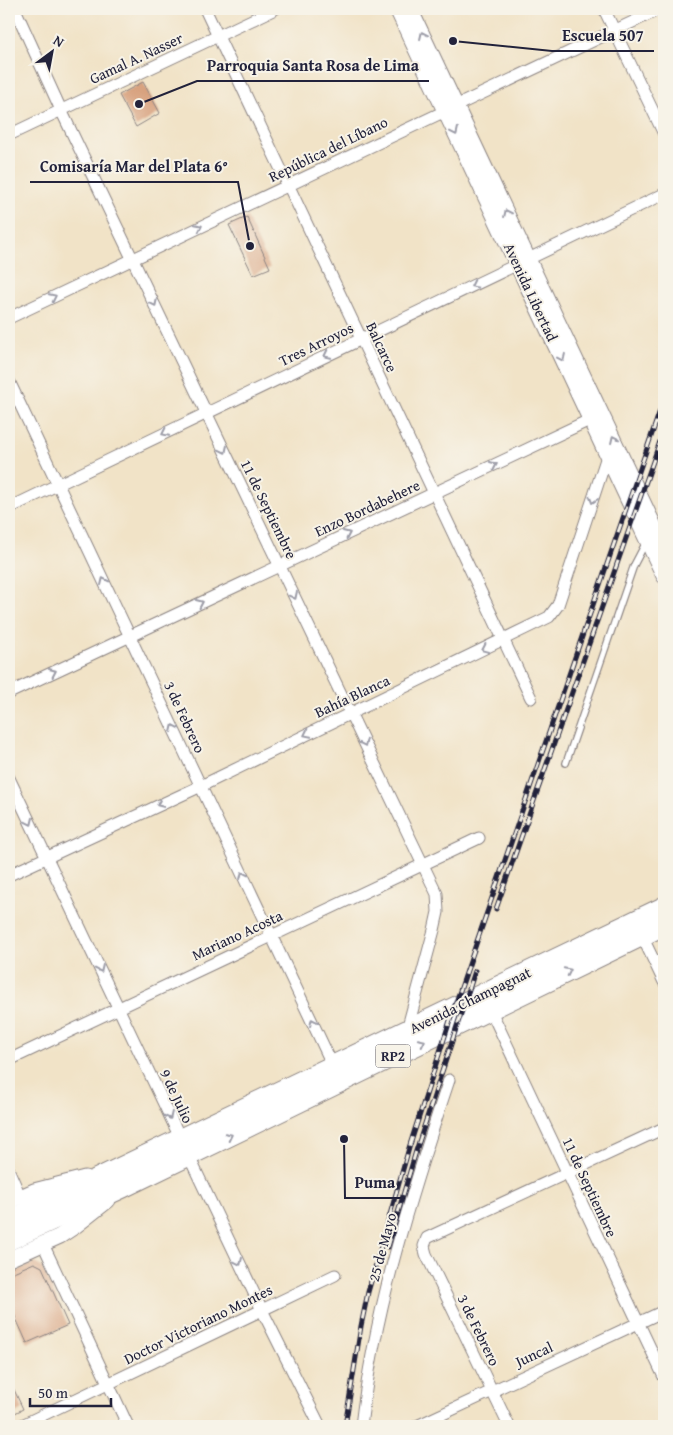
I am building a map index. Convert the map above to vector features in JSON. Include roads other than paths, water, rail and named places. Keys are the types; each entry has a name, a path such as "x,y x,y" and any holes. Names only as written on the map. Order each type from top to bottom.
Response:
{"highway":[{"name":"Avenida Champagnat","path":"9,1240 333,1066 664,907"},
{"name":"Avenida Champagnat","path":"184,1147 490,1010 664,925"},
{"name":"Avenida Champagnat","path":"9,1221 118,1180"}],"main road":[{"name":"Avenida Libertad","path":"397,9 450,107 597,417 664,547"},
{"name":"Avenida Libertad","path":"410,9 450,107"},
{"name":"Avenida Libertad","path":"597,417 608,454 647,540 663,569"},
{"name":"Avenida Champagnat","path":"15,1199 43,1188 118,1180"},
{"name":"Avenida Champagnat","path":"9,1259 44,1244 75,1226 118,1180"}],"street":[{"name":"11 de Septiembre","path":"15,9 61,110 437,894 438,912 408,1030"},
{"name":"Balcarce","path":"205,9 531,698"},
{"name":"Gamal A. Nasser","path":"9,134 275,9"},
{"path":"604,9 664,134"},
{"name":"República del Líbano","path":"9,318 450,107 660,9"},
{"name":"Tres Arroyos","path":"9,508 664,194"},
{"name":"3 de Febrero","path":"9,381 333,1066"},
{"name":"Enzo Bordabehere","path":"9,693 597,417"},
{"name":"Bahía Blanca","path":"9,874 201,786 350,713 504,641 549,617 556,610 608,454"},
{"name":"9 de Julio","path":"9,778 262,1310 320,1426"},
{"name":"Mariano Acosta","path":"9,1060 479,838"},
{"path":"642,936 664,982"},
{"name":"11 de Septiembre","path":"490,1010 664,1377"},
{"name":"25 de Mayo","path":"361,1426 366,1383 383,1297 420,1167 449,1080"},
{"path":"567,1174 664,1128"},
{"path":"9,1171 15,1199"},
{"name":"3 de Febrero","path":"509,1426 426,1254 424,1246 427,1238 567,1174"},
{"path":"44,1244 128,1426"},
{"name":"Doctor Victoriano Montes","path":"20,1426 335,1275"},
{"name":"Juncal","path":"417,1426 664,1310"}],"lane":[{"path":"566,763 634,565 647,540"}],"railway":[{"path":"345,1426 368,1292 409,1148 454,1008 664,399"},
{"path":"496,909 664,430"},
{"path":"388,1247 416,1151 475,971"}],"place":[{"name":"Escuela 507","path":"453,41"},
{"name":"Parroquia Santa Rosa de Lima","path":"139,104"},
{"name":"Comisaría Mar del Plata 6°","path":"250,246"},
{"name":"Puma","path":"344,1139"}]}
